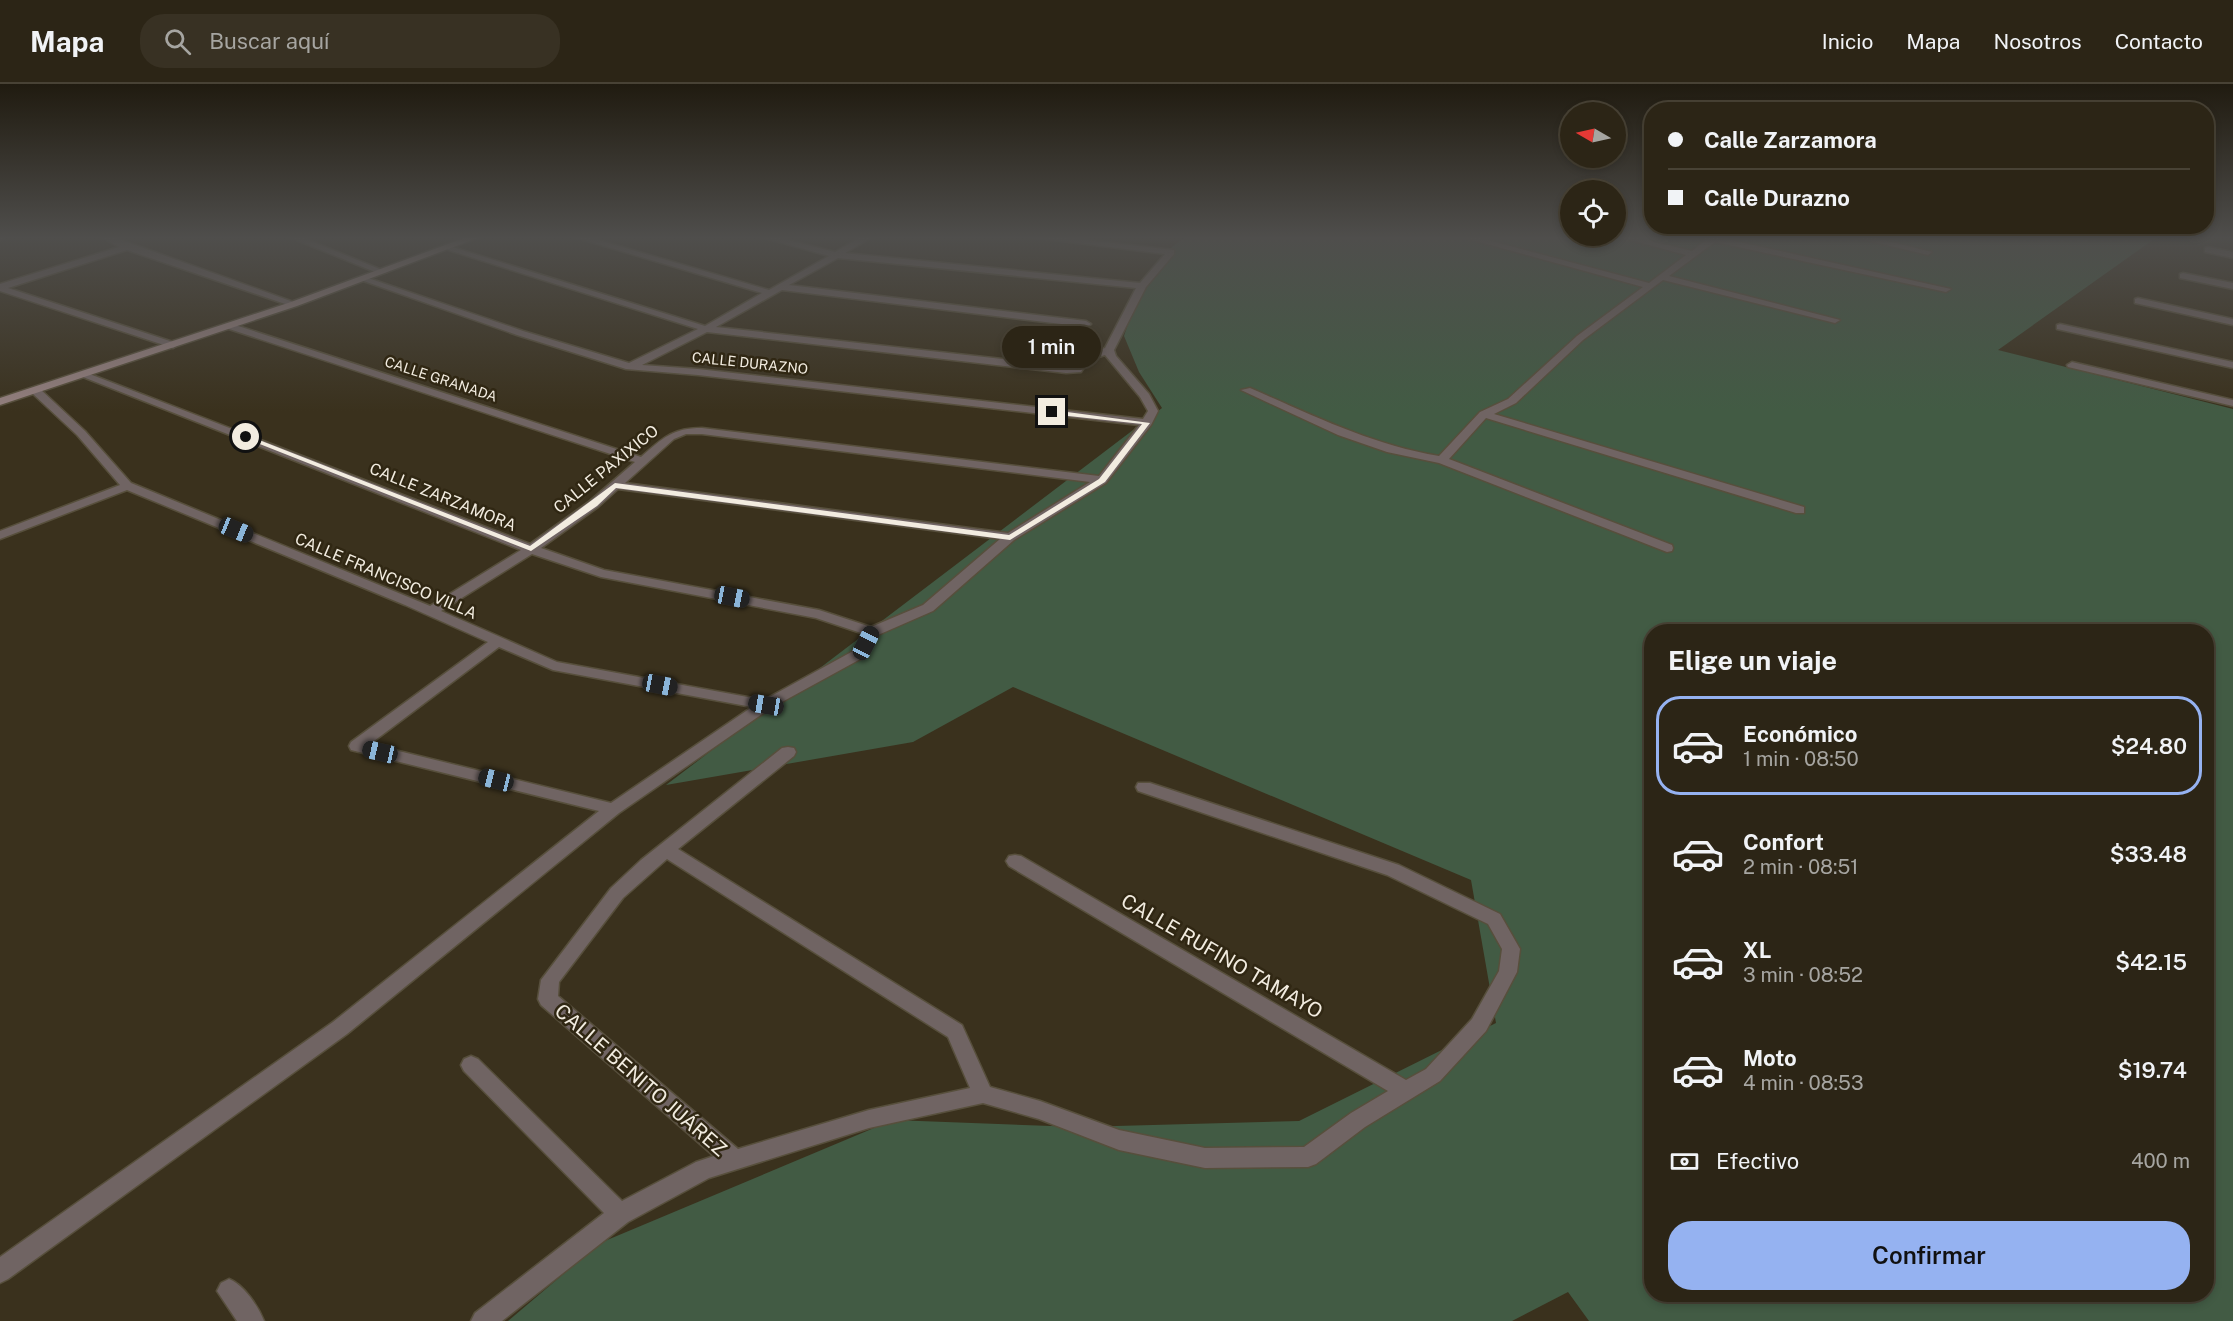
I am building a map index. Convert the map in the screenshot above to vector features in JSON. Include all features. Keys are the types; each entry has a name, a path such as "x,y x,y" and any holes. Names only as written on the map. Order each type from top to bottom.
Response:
{"main road":[{"path":"4,399 36,391 319,295"}],"street":[{"path":"20,295 172,345"},
{"path":"267,295 294,304"},
{"name":"CALLE DURAZNO","path":"408,295 630,367 698,372 1147,423"},
{"path":"596,295 706,329 1066,370 1077,369 1086,358 1109,350"},
{"path":"630,367 706,329 767,295"},
{"path":"845,295 1086,324"},
{"path":"0,1271 340,1028 613,808 766,705 861,653 872,632 928,608 1010,537 1102,480 1147,423 1153,411 1145,396 1111,357 1109,350 1138,295"},
{"path":"1442,460 1485,414 1512,401 1580,338 1639,295"},
{"path":"1733,295 1835,320"},
{"path":"2138,302 2233,322"},
{"name":"CALLE GRANADA","path":"229,326 643,461"},
{"path":"2060,327 2233,365"},
{"path":"2072,364 2233,403"},
{"name":"CALLE ZARZAMORA","path":"83,375 531,549 601,573 819,614 872,632"},
{"path":"1246,390 1345,433 1408,456 1442,460 1667,548"},
{"name":"CALLE FRANCISCO VILLA","path":"36,391 81,433 127,486 410,602 553,666 766,705"},
{"path":"1485,414 1800,510"},
{"name":"CALLE PAXIXICO","path":"429,612 531,549 594,504 670,437 685,431 702,430 1102,480"},
{"path":"615,485 1010,537"},
{"path":"0,535 127,486"},
{"path":"497,642 357,746 613,808"},
{"path":"788,752 666,849 955,1031 983,1094"},
{"path":"483,1321 620,1214 704,1169 869,1119 983,1094 1040,1110 1119,1140 1205,1158 1308,1157 1358,1120 1433,1075 1479,1025 1508,972 1511,949 1494,919 1393,870 1144,788"},
{"name":"CALLE BENITO JUÁREZ","path":"666,849 617,894 580,940 550,980 548,999 735,1160"},
{"name":"CALLE RUFINO TAMAYO","path":"1015,861 1406,1090"},
{"path":"471,1065 620,1214"},
{"path":"229,1291 252,1321"}],"green space":[{"path":"1139,295 2076,295 1998,350 2233,409 2233,1321 1589,1321 1568,1292 1512,1321 508,1321 600,1243 893,1120 1079,1127 1299,1121 1496,1023 1471,880 1013,687 913,742 666,785 1162,408 1139,372 1124,336"}],"route":[{"path":"246,437 531,549 594,504 615,485 1010,537 1102,480 1147,423 1052,412"}]}
